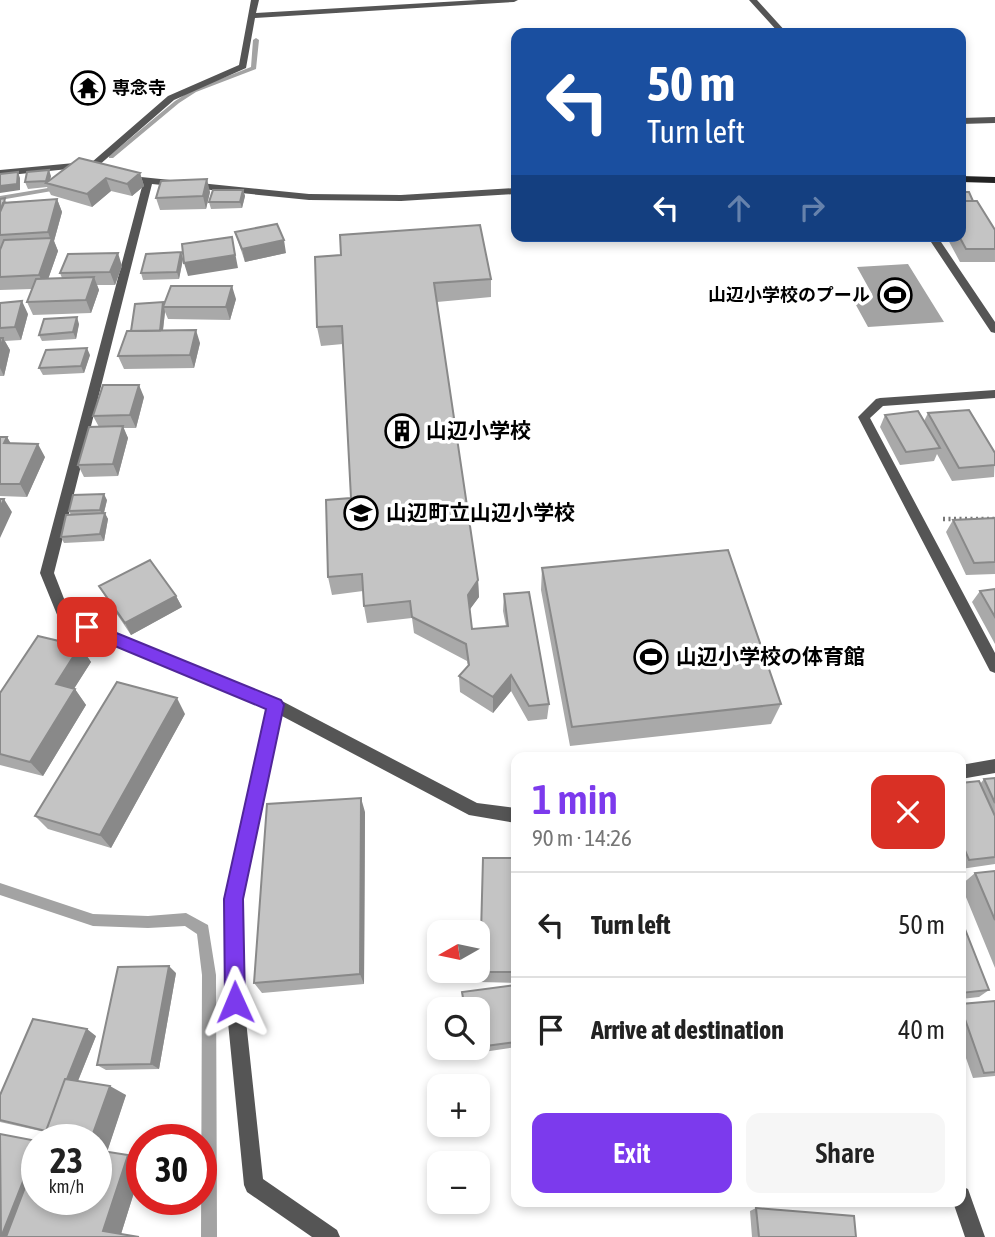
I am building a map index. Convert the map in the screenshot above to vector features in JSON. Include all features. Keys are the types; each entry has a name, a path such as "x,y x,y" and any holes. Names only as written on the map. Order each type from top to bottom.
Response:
{"street":[{"path":"95,164 172,98 243,66 256,0"},
{"path":"251,16 514,0"},
{"path":"753,0 778,28"},
{"path":"966,121 995,120"},
{"path":"0,173 95,164 108,169"},
{"path":"966,179 995,180"},
{"path":"511,191 401,198 309,197 141,180 47,573 65,618 275,705 475,810 511,814"},
{"path":"936,242 995,330"},
{"path":"995,394 880,402 864,417 995,667"},
{"path":"275,705 233,899 236,1015 254,1185 330,1237"},
{"path":"966,771 995,766"},
{"path":"965,1207 975,1237"}],"path":[{"path":"917,519 995,519"}],"shaded area":[{"name":"山辺小学校のプール","path":"908,264 944,322 868,327 851,296 872,294 857,267"}],"building":[{"path":"79,158 140,173 127,184 106,178 87,194 46,183"},
{"path":"49,170 46,181 25,182 27,172"},
{"path":"18,172 17,184 0,186 0,174"},
{"path":"207,179 203,196 156,198 161,181"},
{"path":"213,190 243,190 240,202 209,202"},
{"path":"966,192 969,192 973,201 966,201"},
{"path":"5,198 4,203 0,212 0,199"},
{"path":"57,199 48,232 0,235 0,212 3,203"},
{"path":"966,201 977,201 995,230 995,249 966,249 962,242 966,242"},
{"path":"277,224 284,240 242,249 235,232"},
{"name":"山辺小学校","path":"480,225 491,279 434,283 478,580 468,595 472,629 508,626 504,594 529,592 549,704 529,706 511,675 493,697 459,676 469,665 466,644 412,617 410,601 364,606 362,574 328,577 326,500 351,498 342,326 317,327 315,257 341,255 340,235"},
{"path":"232,237 235,255 184,263 182,244"},
{"path":"52,238 39,275 0,277 0,250 4,240"},
{"path":"181,252 177,272 141,273 146,254"},
{"path":"118,253 110,272 60,273 68,254"},
{"path":"94,277 86,300 27,302 36,279"},
{"path":"171,286 232,286 226,307 163,307"},
{"path":"22,301 15,327 0,328 0,303"},
{"path":"163,302 160,331 131,331 135,304"},
{"path":"77,317 73,332 39,335 44,319"},
{"path":"196,330 190,355 118,356 127,331"},
{"path":"87,348 81,366 39,368 46,350"},
{"path":"103,385 139,385 130,415 93,416"},
{"path":"969,410 995,453 995,465 959,468 928,413"},
{"path":"918,411 940,448 906,452 885,415"},
{"path":"123,426 113,464 78,465 89,427"},
{"path":"0,437 7,437 4,443 38,444 20,484 0,484"},
{"path":"104,494 100,510 69,511 73,495"},
{"path":"105,513 100,534 61,537 66,515"},
{"path":"995,518 995,562 974,563 953,520"},
{"name":"山辺小学校の体育館","path":"728,550 781,704 572,727 542,568"},
{"path":"150,560 176,596 125,623 99,586"},
{"path":"995,589 995,617 980,591"},
{"path":"38,636 80,646 56,684 75,689 30,762 0,754 0,693"},
{"path":"117,682 177,698 100,835 35,816"},
{"path":"995,778 995,803 984,779"},
{"path":"979,781 995,816 995,857 969,860 966,853 966,782"},
{"path":"361,798 360,974 254,983 267,804"},
{"path":"483,858 511,858 511,972 490,972 490,920 481,920"},
{"path":"995,871 995,920 975,873"},
{"path":"966,932 989,990 966,992"},
{"path":"169,966 151,1064 97,1065 118,967"},
{"path":"511,986 511,1043 490,1045 490,997 463,997 462,992"},
{"path":"995,1001 995,1072 984,1073 966,1022 966,1004"},
{"path":"33,1019 87,1029 49,1124 21,1125 0,1120 0,1095"},
{"path":"65,1079 110,1086 96,1124 48,1124"},
{"path":"0,1134 21,1138 21,1186 1,1237"},
{"path":"112,1152 126,1155 112,1204"},
{"path":"21,1198 21,1215 108,1215 103,1231 139,1237 6,1237"},
{"path":"756,1208 854,1216 856,1237 759,1237"}],"waterway":[{"path":"111,157 194,91 254,68 256,40"},
{"path":"0,198 50,190 60,181"},
{"path":"0,889 93,920 148,922 186,919 203,930 209,975 209,1237"}],"place":[{"name":"専念寺","path":"88,88"},
{"name":"山辺小学校のプール","path":"895,295"},
{"name":"山辺小学校","path":"402,431"},
{"name":"山辺町立山辺小学校","path":"361,513"},
{"name":"山辺小学校の体育館","path":"651,657"}],"route":[{"path":"87,627 275,705 233,899 235,1002"}]}
